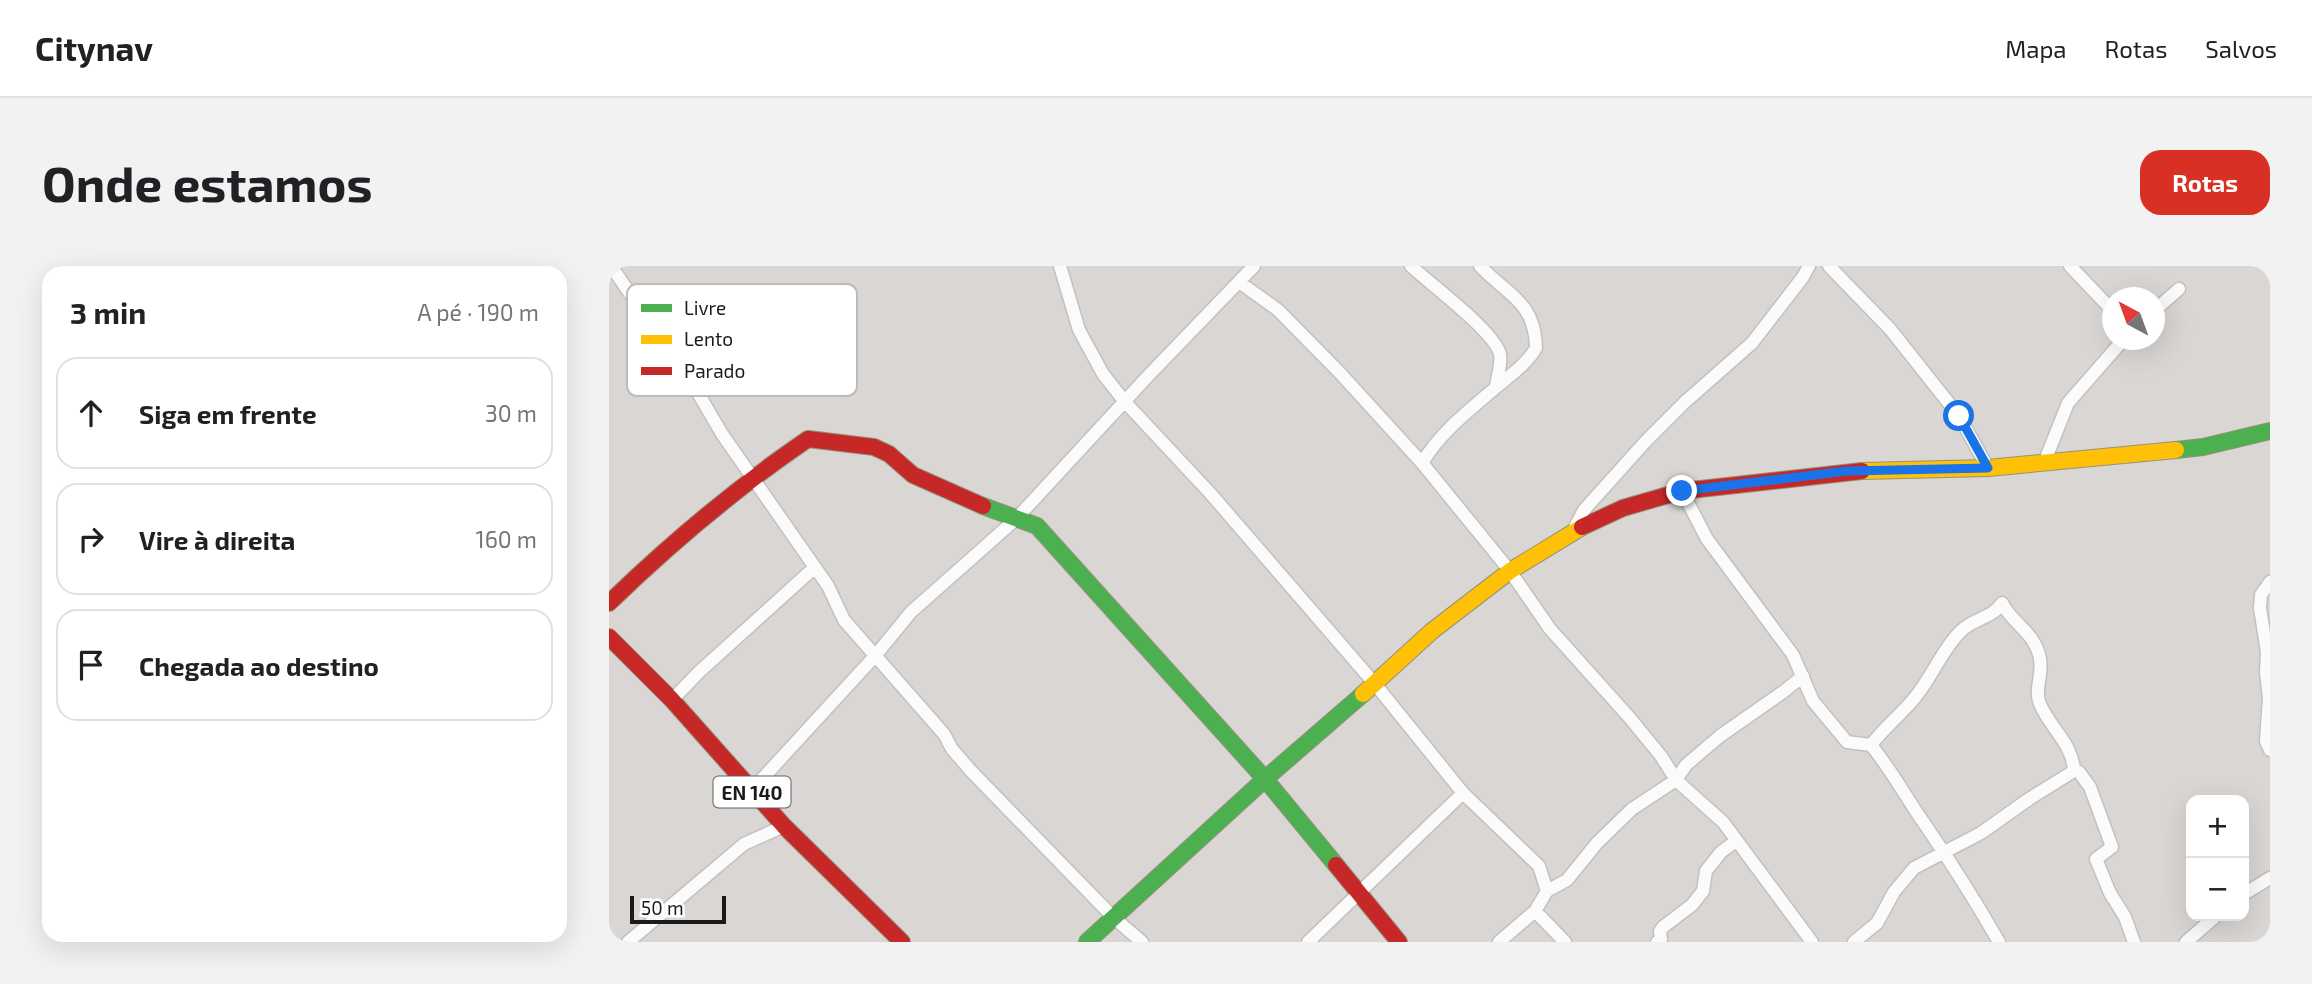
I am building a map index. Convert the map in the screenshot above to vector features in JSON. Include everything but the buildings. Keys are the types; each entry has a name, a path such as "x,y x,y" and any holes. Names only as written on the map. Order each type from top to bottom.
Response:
{"street":[{"path":"611,266 627,289"},
{"path":"1060,266 1079,330 1103,374 1375,684 1463,793 1539,866 1547,891"},
{"path":"751,791 875,656 911,612 1016,519 1254,266"},
{"path":"1411,266 1445,294 1493,343 1500,358 1496,387"},
{"path":"1422,463 1434,443 1531,356 1536,348 1536,333 1523,305 1480,266"},
{"path":"1573,531 1584,510 1656,431 1752,343 1809,266"},
{"path":"1829,266 1890,329 1959,416 1988,468"},
{"path":"2070,266 2102,300"},
{"path":"1240,282 1278,310 1349,382 1422,463 1510,572 1550,629 1629,717 1661,756 1676,780 1723,822 1812,942"},
{"path":"2165,301 2179,289"},
{"path":"2044,463 2068,403 2114,350"},
{"path":"700,396 722,434 828,586 844,620 944,734 952,749 971,771 1113,917 1142,942"},
{"path":"1087,942 1265,779 1432,632 1510,572 1573,531 1623,508 1682,491 1847,471 1988,468 2044,463 2203,447 2270,431"},
{"path":"609,603 650,564 754,479 808,439 874,447 889,454 913,475 1037,526 1265,779 1399,942"},
{"path":"1682,491 1707,540 1793,655 1813,701 1847,742 1871,745 1900,783 1999,942"},
{"path":"672,701 699,672 814,568"},
{"path":"2270,582 2261,596 2260,608 2267,652 2269,698 2266,741 2270,750"},
{"path":"1871,745 1880,731 1911,702 1957,635 1972,621 1991,615 2003,603 2012,619 2032,639 2036,648 2042,669 2039,702 2071,752 2074,771"},
{"name":"EN 140","path":"609,637 672,701 784,826 902,942"},
{"path":"1499,942 1535,911 1547,891 1567,880 1597,844 1632,809 1676,780 1686,765 1720,736 1803,676"},
{"path":"1783,692 1796,693 1813,701"},
{"path":"1854,942 1877,923 1894,891 1915,868 1982,832 2074,771 2079,772 2090,787 2112,847 2096,859 2110,893 2125,917 2134,942"},
{"path":"1308,942 1463,793"},
{"path":"628,942 744,844 784,826"},
{"path":"1657,942 1661,939 1660,932 1664,927 1692,905 1703,891 1706,871 1721,852 1736,841"},
{"path":"2249,891 2270,878"},
{"path":"1535,911 1565,942"},
{"path":"2186,942 2210,921"}],"shaded area":[{"path":"609,266 2270,266 2270,942 609,942"}],"traffic: fast":[{"path":"2176,450 2203,447 2270,431"},
{"path":"983,506 1037,526 1265,779 1336,865"},
{"path":"1087,942 1265,779 1363,694"}],"traffic: slow":[{"path":"1862,471 1988,468 2176,450"},
{"path":"1363,694 1432,631 1510,571 1582,527"}],"traffic: jam":[{"path":"609,603 705,517 808,439 874,447 889,454 913,475 983,506"},
{"path":"1582,527 1623,508 1682,491 1862,471"},
{"path":"609,637 672,700 784,826 902,942"},
{"path":"1336,865 1399,942"}],"route":[{"path":"1682,491 1847,471 1988,468 1959,416"}]}
